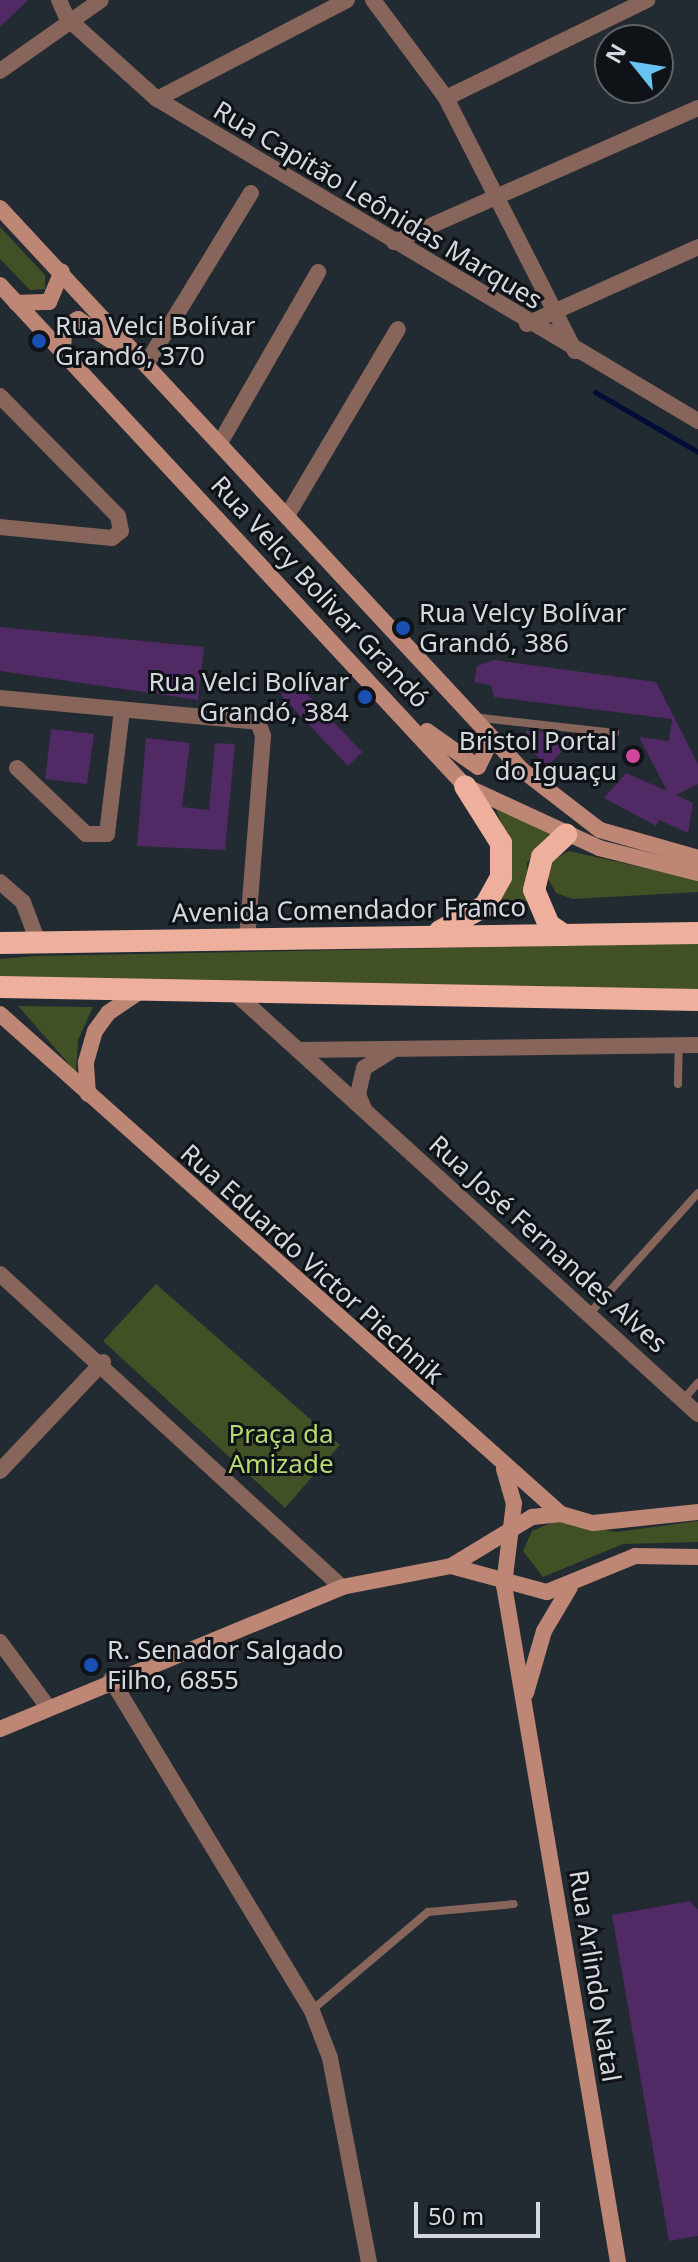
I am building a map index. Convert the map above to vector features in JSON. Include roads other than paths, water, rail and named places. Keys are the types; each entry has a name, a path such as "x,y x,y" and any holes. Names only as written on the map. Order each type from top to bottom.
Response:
{"highway":[{"path":"424,937 465,921 485,906 501,877 501,843 465,786"},
{"path":"564,935 549,925 534,890 542,857 566,835"},
{"path":"688,934 698,923"},
{"name":"Avenida Comendador Franco","path":"0,943 688,934"},
{"path":"0,987 698,1000"}],"main road":[{"name":"Rua Velcy Bolivar Grandó","path":"0,208 148,361 492,738 600,830 698,858"},
{"path":"16,303 49,302 62,272"},
{"name":"Rua Velcy Bolivar Grandó","path":"0,285 386,696 465,786 566,835 698,873"},
{"path":"63,351 64,329 78,319 148,361"},
{"path":"386,696 473,766 487,760 492,738"},
{"path":"88,1094 86,1062 95,1031 108,1013 147,989"},
{"name":"Rua Eduardo Victor Piechnik","path":"0,1014 504,1469 561,1514"},
{"path":"504,1469 514,1528 504,1585"},
{"path":"0,1729 111,1679 342,1587 451,1566 514,1528 561,1514 593,1523 698,1512"},
{"path":"451,1566 532,1593 570,1587 635,1556 698,1557"},
{"name":"Rua Arlindo Natal","path":"504,1585 618,2262"},
{"name":"Rua Arlindo Natal","path":"525,1699 544,1631 570,1587"}],"street":[{"name":"Rua Capitão Leônidas Marques","path":"59,0 67,18 157,99 527,324 697,417"},
{"path":"0,71 67,18 101,0"},
{"path":"157,99 347,0"},
{"path":"373,0 446,98 575,351"},
{"path":"446,98 647,0"},
{"path":"394,242 698,108"},
{"path":"148,361 251,193"},
{"path":"527,324 698,247"},
{"path":"221,441 318,272"},
{"path":"288,514 398,329"},
{"path":"0,396 118,516 121,531 112,538 0,527"},
{"path":"0,698 258,722 263,736 247,939"},
{"path":"17,768 86,834 107,834 122,710"},
{"path":"0,882 23,902 38,942"},
{"path":"234,992 298,1050 698,1045"},
{"path":"365,1110 358,1094 364,1068 395,1049"},
{"name":"Rua José Fernandes Alves","path":"298,1050 698,1414"},
{"path":"0,1274 103,1362 342,1587"},
{"path":"0,1471 103,1362"},
{"path":"0,1642 48,1707"},
{"path":"111,1679 312,2011 330,2058 369,2262"}],"lane":[{"path":"472,717 615,733"},
{"path":"678,1084 679,1045"},
{"path":"590,1313 698,1193"},
{"path":"683,1400 698,1383"},
{"path":"312,2011 428,1912 514,1904"}],"waterway":[{"path":"595,392 698,452"}],"place":[{"name":"Rua Velci Bolívar Grandó, 370","path":"39,341"},
{"name":"Rua Velcy Bolívar Grandó, 386","path":"403,628"},
{"name":"Rua Velci Bolívar Grandó, 384","path":"365,697"},
{"name":"Bristol Portal do Iguaçu","path":"633,756"},
{"name":"R. Senador Salgado Filho, 6855","path":"91,1665"}],"park label":[{"name":"Praça da Amizade","path":"281,1449"}]}
